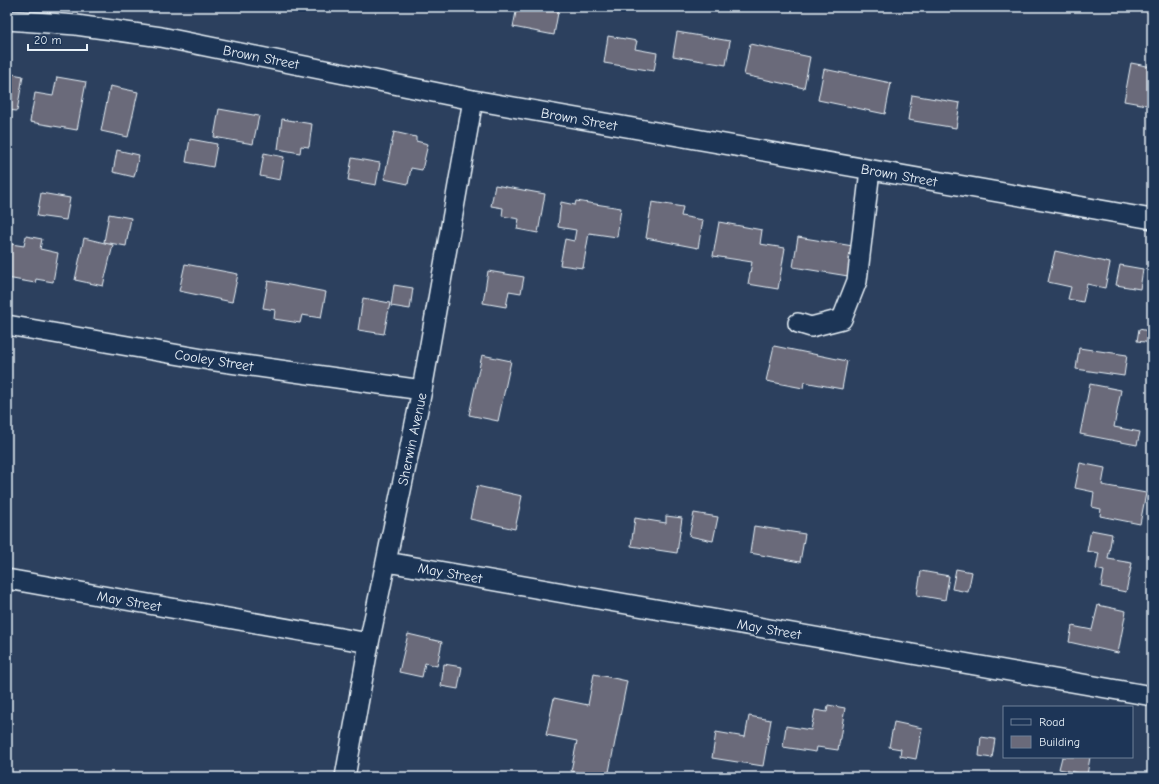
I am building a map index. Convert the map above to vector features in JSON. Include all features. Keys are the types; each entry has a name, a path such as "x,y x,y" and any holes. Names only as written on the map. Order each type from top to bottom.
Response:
{"street":[{"name":"Brown Street","path":"7,20 76,25 161,37 473,100 1152,220"},
{"name":"Sherwin Avenue","path":"345,777 369,643 422,390 473,100"},
{"path":"798,323 811,327 842,320 857,281 870,170"},
{"name":"Cooley Street","path":"7,324 209,360 422,390"},
{"name":"May Street","path":"387,562 1152,696"},
{"name":"May Street","path":"7,579 369,643"}],"building":[{"path":"517,7 559,7 554,35 513,27"},
{"path":"677,32 730,41 726,65 673,56"},
{"path":"608,36 637,41 635,49 657,53 654,71 604,63"},
{"path":"750,44 810,57 804,88 744,75"},
{"path":"1131,63 1152,67 1152,106 1124,101"},
{"path":"824,69 891,83 885,114 818,100"},
{"path":"7,73 23,76 17,111 7,110"},
{"path":"57,77 86,82 77,130 30,122 35,93 53,96"},
{"path":"110,86 138,92 128,137 101,131"},
{"path":"912,95 960,103 956,128 908,120"},
{"path":"219,109 259,116 253,144 214,137"},
{"path":"282,119 312,124 309,147 301,146 300,153 278,149"},
{"path":"394,132 416,137 416,141 428,144 422,170 411,168 408,184 384,179"},
{"path":"190,139 217,144 213,167 186,162"},
{"path":"117,150 139,155 134,177 113,172"},
{"path":"264,153 284,157 280,180 260,176"},
{"path":"352,158 380,163 376,185 348,180"},
{"path":"495,185 545,194 538,233 517,229 519,219 502,216 503,208 491,206"},
{"path":"41,193 70,198 66,220 37,216"},
{"path":"576,201 621,208 617,237 589,233 583,268 560,265 565,239 574,241 576,230 558,227 561,202 575,205"},
{"path":"652,202 683,207 681,216 703,220 698,248 646,238"},
{"path":"109,214 131,218 126,246 104,242"},
{"path":"719,222 762,230 760,244 785,248 778,289 748,284 752,262 713,256"},
{"path":"26,236 42,239 40,249 58,253 53,282 36,279 35,283 7,278 7,252 9,253 11,244 24,246"},
{"path":"798,237 853,246 848,276 793,267"},
{"path":"84,238 113,245 103,286 75,280"},
{"path":"1055,251 1110,263 1105,288 1087,284 1083,302 1068,299 1071,287 1048,282"},
{"path":"185,264 238,274 232,302 179,291"},
{"path":"1120,265 1143,269 1140,289 1116,285"},
{"path":"488,271 524,277 521,293 509,291 506,307 483,303"},
{"path":"268,281 326,292 321,318 302,315 300,323 274,319 275,310 263,308"},
{"path":"394,285 413,288 410,309 391,306"},
{"path":"363,298 390,303 384,334 358,330"},
{"path":"1152,315 1152,343 1137,341 1139,329 1149,331"},
{"path":"774,346 847,361 842,389 804,382 803,388 766,381"},
{"path":"1079,348 1127,355 1124,376 1076,369"},
{"path":"482,355 511,361 498,421 469,415"},
{"path":"1090,384 1121,390 1114,427 1140,432 1137,445 1080,434"},
{"path":"1080,463 1105,468 1102,485 1146,493 1140,524 1100,516 1101,509 1092,507 1094,492 1075,488"},
{"path":"477,486 522,496 515,529 470,519"},
{"path":"694,513 718,517 713,541 689,536"},
{"path":"666,516 682,518 677,553 631,546 635,518 666,523"},
{"path":"754,526 805,534 800,562 750,553"},
{"path":"1091,530 1112,534 1108,559 1132,563 1126,592 1101,587 1104,571 1096,569 1099,553 1087,551"},
{"path":"956,569 972,572 968,592 952,589"},
{"path":"921,571 949,576 945,600 917,595"},
{"path":"1098,605 1126,611 1118,653 1069,642 1072,626 1092,630"},
{"path":"408,634 442,642 437,666 425,663 422,677 399,672"},
{"path":"444,664 462,667 458,689 441,686"},
{"path":"594,674 627,681 608,777 600,777 571,771 577,741 546,735 554,698 588,705"},
{"path":"828,705 845,708 838,750 817,747 816,752 783,747 786,726 811,730 815,710 827,712"},
{"path":"749,716 771,720 763,766 712,758 716,732 745,737"},
{"path":"894,722 922,728 916,759 900,756 901,749 889,747"},
{"path":"981,737 995,739 992,758 979,756"},
{"path":"1062,758 1090,758 1087,775 1059,769"}]}
